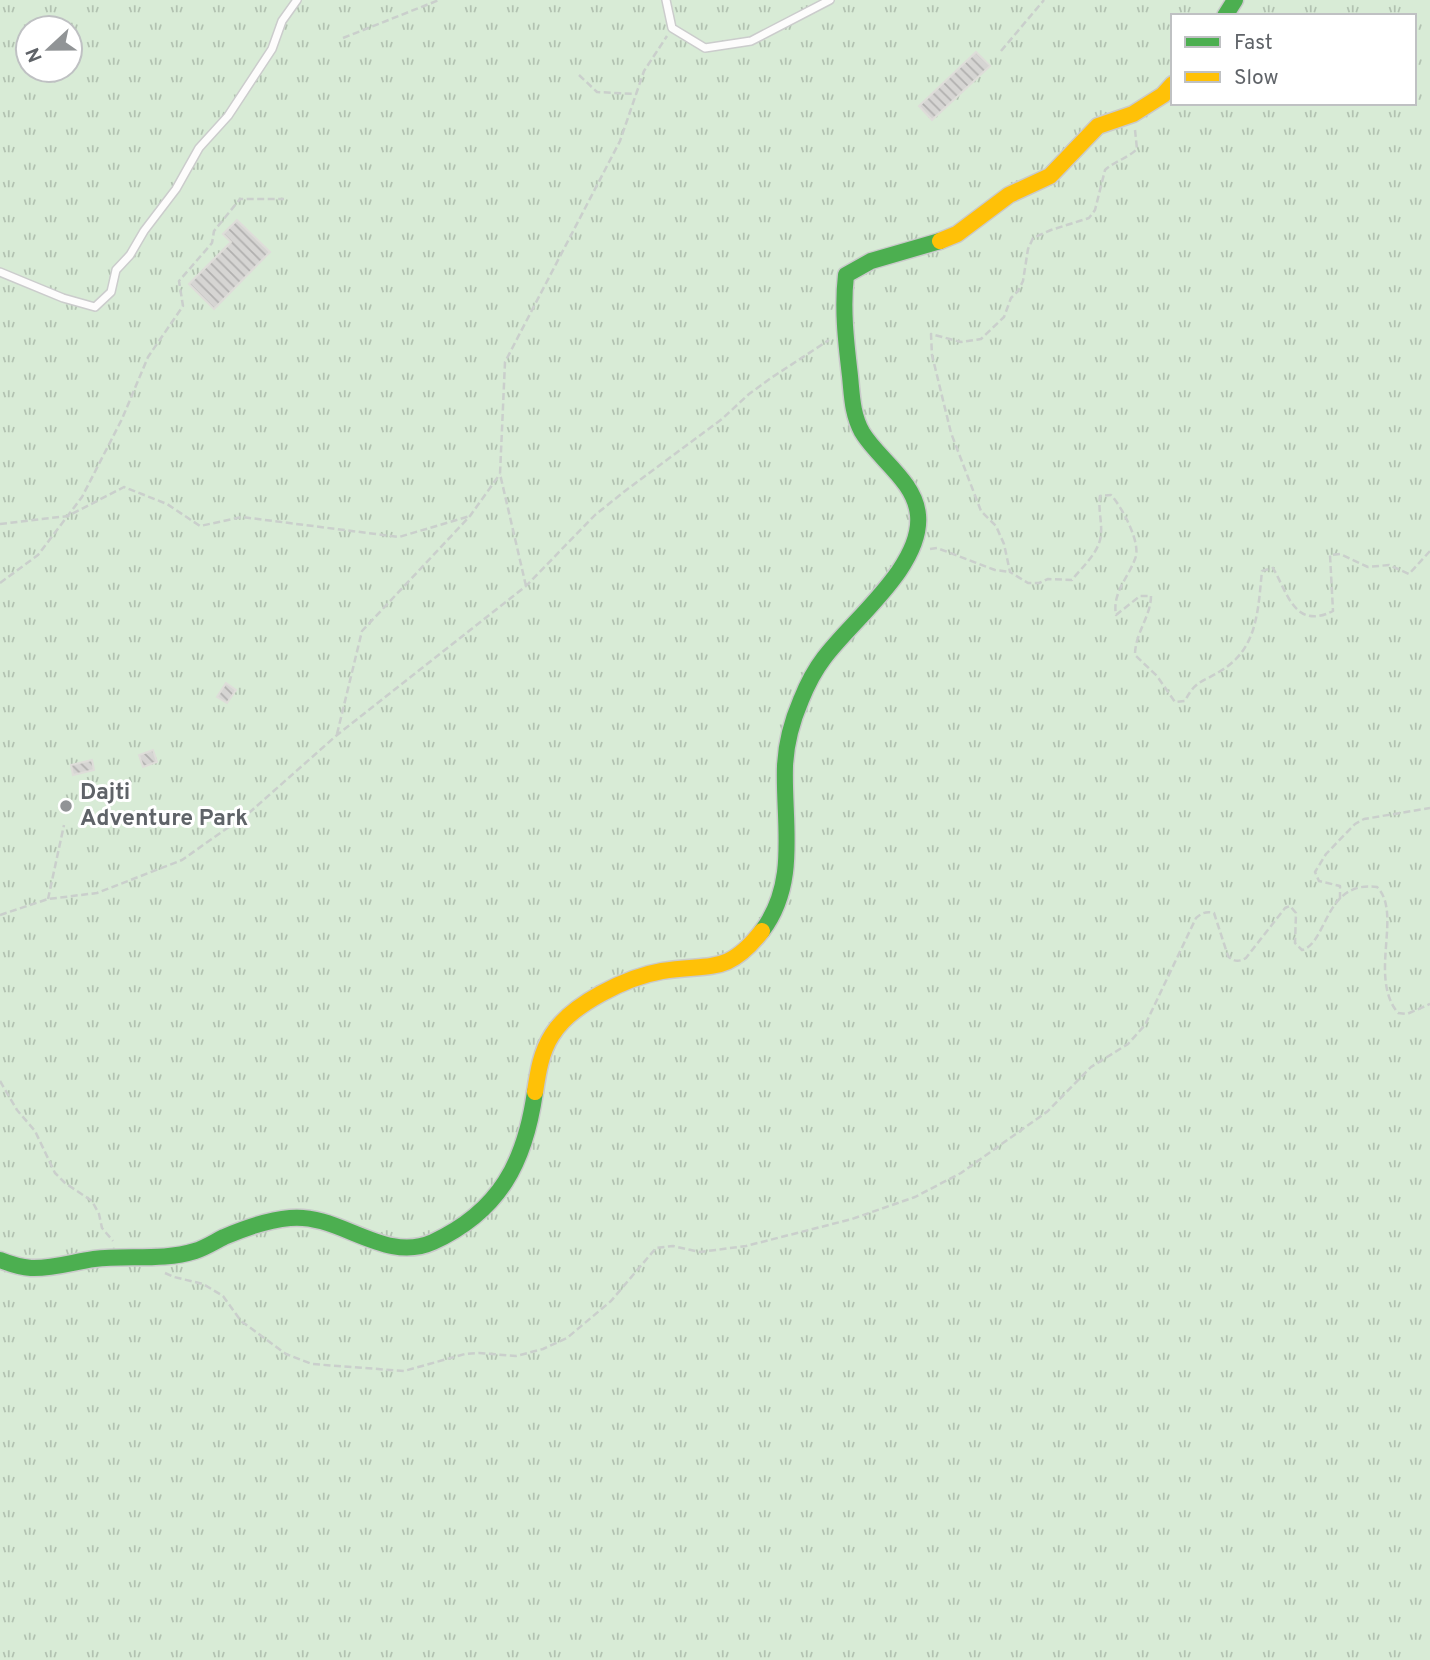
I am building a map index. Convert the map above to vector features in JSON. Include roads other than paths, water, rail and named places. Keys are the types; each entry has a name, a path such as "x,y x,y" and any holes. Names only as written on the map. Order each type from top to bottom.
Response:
{"street":[{"path":"0,1260 19,1269 45,1270 101,1258 193,1252 267,1222 303,1217 341,1225 392,1247 416,1248 433,1241 478,1213 501,1192 518,1161 531,1121 537,1071 548,1041 567,1017 626,982 664,971 724,965 756,940 775,912 787,877 785,762 796,710 813,674 842,633 884,589 911,550 919,525 916,498 866,441 854,414 842,302 846,275 871,261 927,246 957,234 1009,195 1050,176 1098,127 1133,114 1163,95 1171,86"}],"lane":[{"path":"0,272 95,307 111,292 116,270 130,255 144,231 176,189 199,148 228,116 272,48 282,21 297,0"},
{"path":"666,0 672,28 705,48 751,41 830,0"}],"place":[{"name":"Dajti Adventure Park","path":"66,806"}]}
